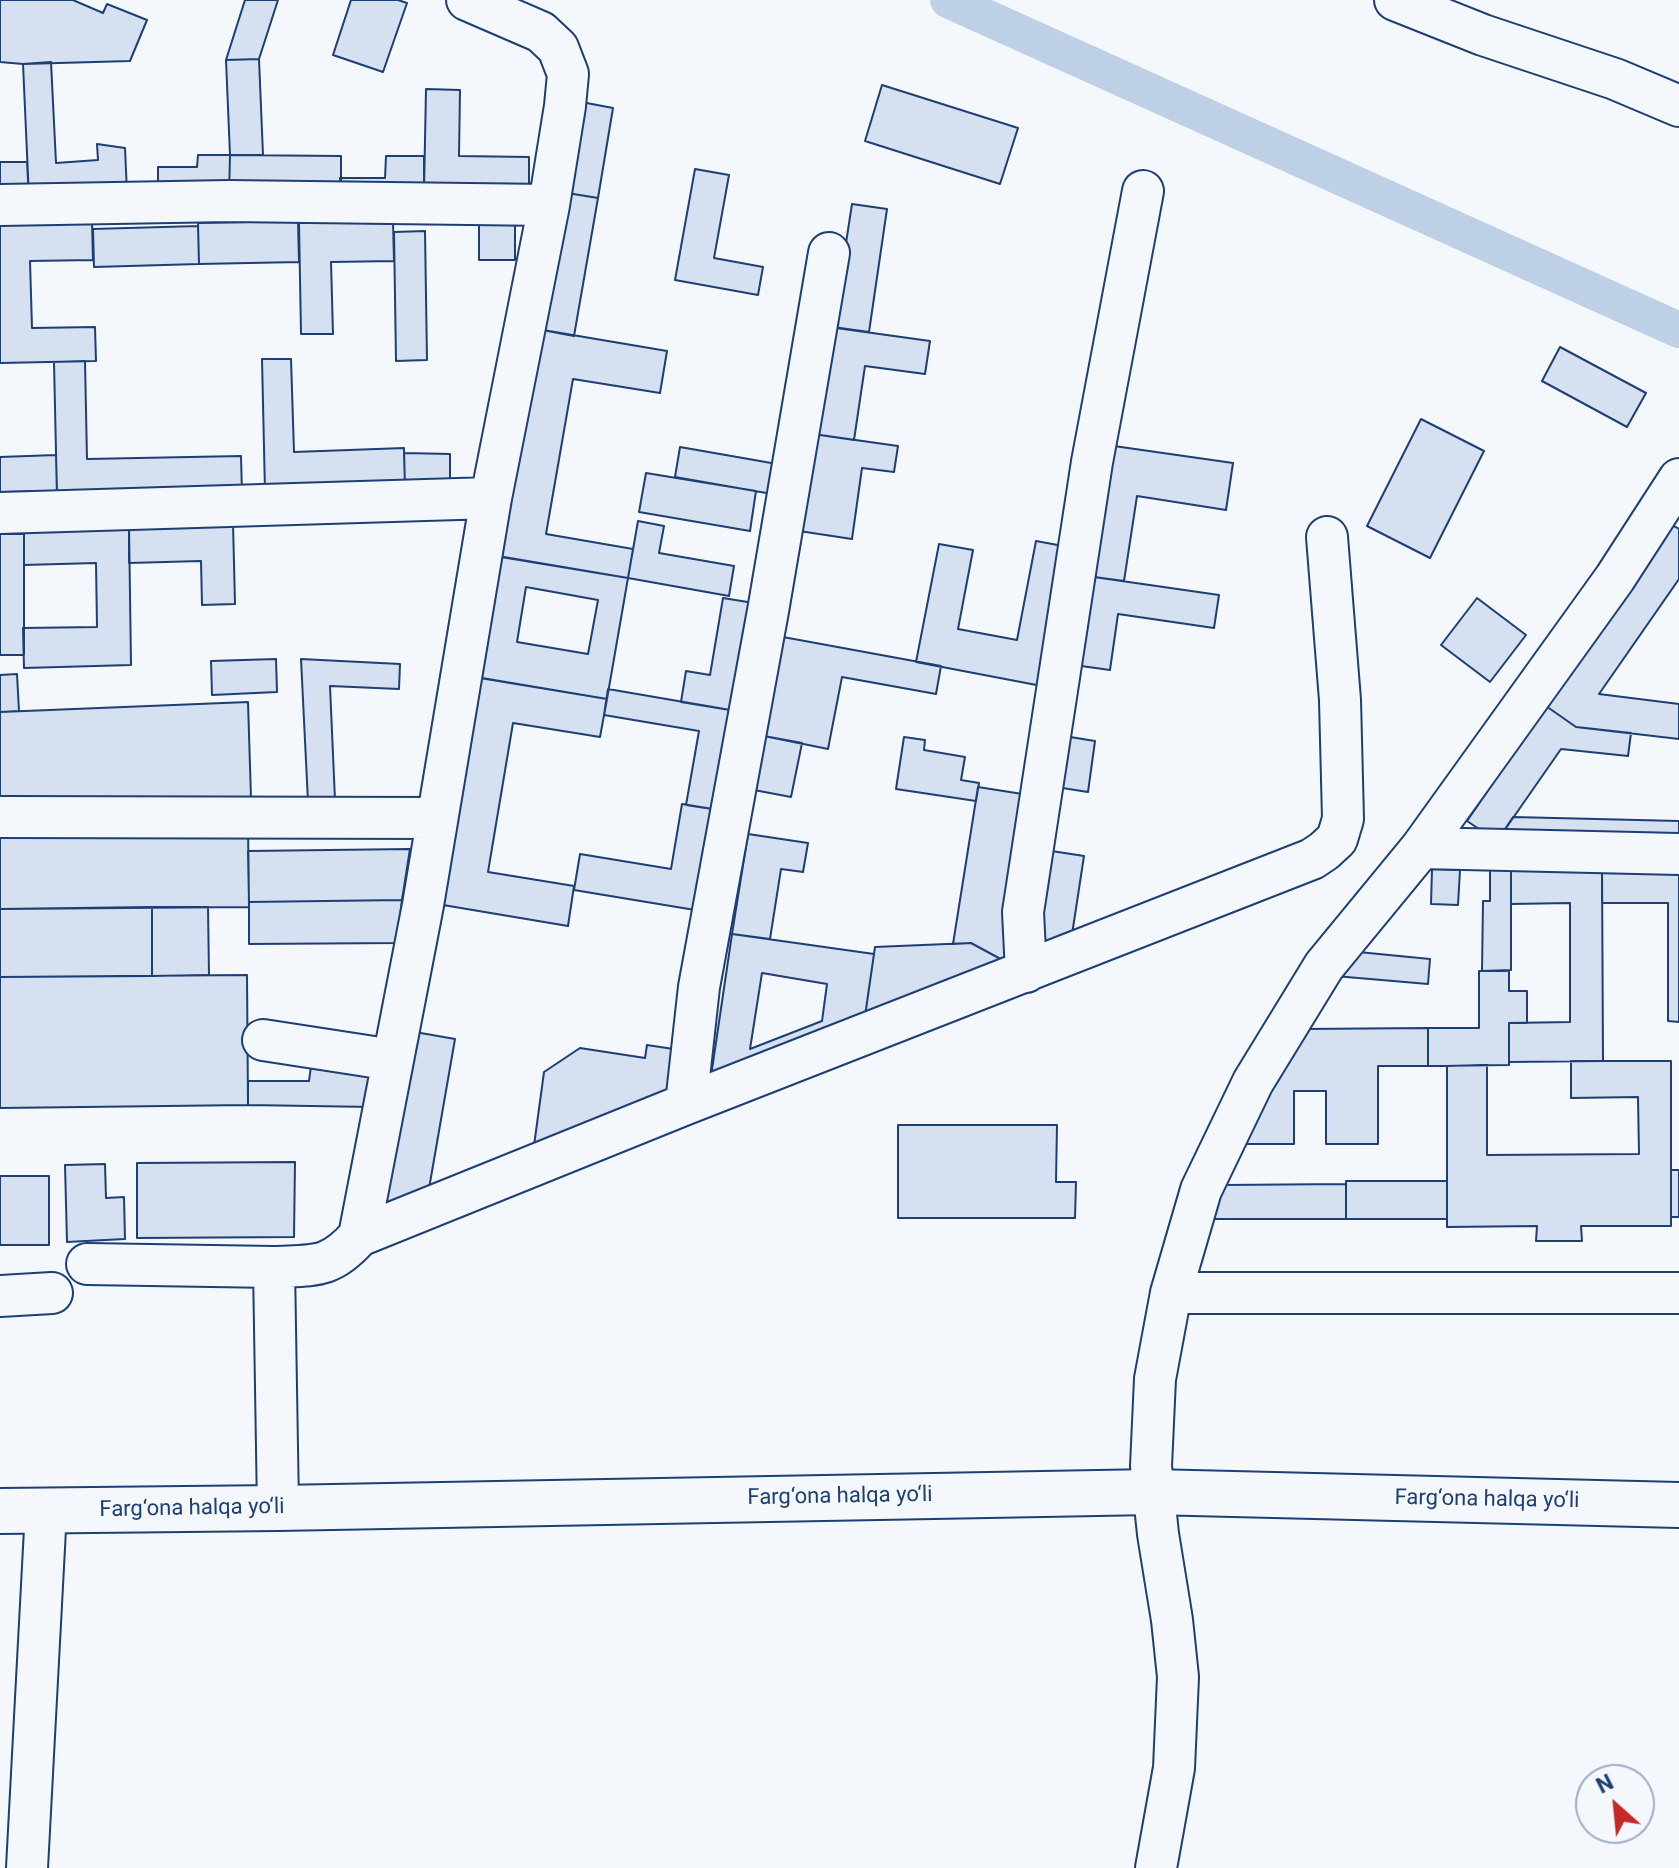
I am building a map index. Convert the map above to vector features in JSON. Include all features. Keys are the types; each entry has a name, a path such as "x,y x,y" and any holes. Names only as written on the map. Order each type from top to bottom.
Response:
{"highway":[{"name":"Farg‘ona halqa yo‘li","path":"0,1511 1152,1492 1679,1505"}],"street":[{"path":"359,1236 423,905 491,498 549,205 568,74 558,48 541,32 467,0"},
{"path":"1395,0 1483,35 1615,79 1679,106"},
{"path":"1026,972 1023,912 1092,462 1143,191"},
{"path":"0,205 229,201 549,205"},
{"path":"686,1104 699,987 829,253"},
{"path":"1156,1868 1174,1768 1178,1677 1152,1492 1155,1379 1171,1293 1201,1190 1253,1082 1324,966 1421,848 1615,578 1679,479"},
{"path":"0,513 491,498"},
{"path":"87,1264 274,1267 313,1265 331,1260 344,1253 359,1236 686,1104 1312,859 1337,839 1343,819 1340,700 1327,537"},
{"path":"0,817 437,818"},
{"path":"1421,848 1679,854"},
{"path":"263,1040 393,1060"},
{"path":"274,1267 278,1508"},
{"path":"0,1296 52,1293"},
{"path":"1171,1293 1679,1293"},
{"path":"27,1868 46,1510"}],"building":[{"path":"0,0 73,0 103,13 107,4 147,20 130,61 0,62"},
{"path":"245,0 278,0 259,59 226,60"},
{"path":"351,0 398,0 407,3 383,72 333,55"},
{"path":"259,59 263,155 230,155 226,60"},
{"path":"51,62 56,163 98,160 97,144 125,148 127,193 29,198 23,64"},
{"path":"882,85 1018,128 1000,184 865,141"},
{"path":"426,89 460,90 459,156 529,157 529,192 424,191"},
{"path":"576,101 613,108 598,198 561,192"},
{"path":"198,155 230,155 229,197 158,195 158,167 197,167"},
{"path":"230,155 341,156 341,197 229,197"},
{"path":"386,156 424,156 424,198 341,197 340,178 385,178"},
{"path":"0,162 27,162 29,198 0,197"},
{"path":"695,169 729,175 714,258 763,267 758,295 675,280"},
{"path":"561,192 598,198 574,336 537,329"},
{"path":"852,204 887,209 869,332 833,327"},
{"path":"298,221 299,262 199,264 198,223"},
{"path":"393,221 394,261 331,262 333,334 301,334 299,223"},
{"path":"92,222 93,260 30,261 32,328 95,327 96,361 0,363 0,224"},
{"path":"479,225 515,225 515,260 479,260"},
{"path":"198,226 199,264 94,267 93,229"},
{"path":"425,231 427,360 396,361 394,232"},
{"path":"829,327 930,341 925,374 865,366 854,440 813,434"},
{"path":"537,329 667,351 660,393 573,379 546,534 633,549 628,578 498,556"},
{"path":"1560,347 1646,393 1627,427 1542,381"},
{"path":"262,359 291,359 294,452 404,448 405,489 265,492"},
{"path":"85,361 87,459 241,456 242,493 57,498 54,362"},
{"path":"1421,419 1484,451 1430,558 1367,526"},
{"path":"813,434 898,446 894,472 862,468 852,539 799,531"},
{"path":"1107,445 1233,463 1226,510 1137,496 1124,581 1087,576"},
{"path":"680,447 777,464 772,494 675,477"},
{"path":"404,453 450,454 450,486 405,486"},
{"path":"56,455 57,491 0,492 0,457"},
{"path":"646,473 756,491 750,531 639,512"},
{"path":"638,521 664,526 659,553 734,566 729,596 628,578"},
{"path":"233,523 235,604 202,605 201,561 129,563 129,525"},
{"path":"129,525 131,665 24,668 23,628 97,627 96,563 24,565 24,527"},
{"path":"1672,525 1679,529 1679,579 1599,694 1679,704 1679,739 1576,727 1546,706"},
{"path":"0,534 24,534 24,655 0,655"},
{"path":"1036,541 1074,548 1047,687 916,662 939,544 973,550 958,629 1017,640"},
{"path":"501,557 628,578 607,699 480,678","holes":["526,587 598,600 588,654 517,642"]},
{"path":"1087,576 1219,595 1214,628 1118,614 1110,670 1074,665"},
{"path":"723,598 760,604 742,712 681,702 686,671 710,675"},
{"path":"1477,598 1526,635 1490,682 1441,645"},
{"path":"783,637 941,666 936,694 842,677 828,749 764,736"},
{"path":"276,659 277,692 212,695 211,661"},
{"path":"301,659 400,664 399,689 330,686 335,800 308,802"},
{"path":"17,674 19,711 0,712 0,675"},
{"path":"476,677 607,699 600,737 513,723 488,872 574,886 568,926 437,904"},
{"path":"608,689 742,712 725,811 686,805 699,731 604,715"},
{"path":"248,702 251,798 0,807 0,712"},
{"path":"1546,706 1576,727 1631,733 1628,756 1561,749 1497,841 1467,821"},
{"path":"764,736 802,743 791,797 754,790"},
{"path":"1064,736 1095,741 1088,792 1056,787"},
{"path":"904,737 925,740 924,750 965,757 961,780 979,783 976,801 896,789"},
{"path":"978,787 1035,796 1008,963 971,943 953,944"},
{"path":"682,804 725,811 707,912 574,890 580,854 671,869"},
{"path":"1513,817 1679,821 1679,846 1497,841"},
{"path":"248,824 249,907 0,909 0,827"},
{"path":"748,834 808,843 803,872 781,869 770,939 732,934"},
{"path":"410,849 402,900 249,902 248,851"},
{"path":"1045,850 1084,856 1071,941 1030,954"},
{"path":"1679,864 1679,1022 1668,1021 1668,903 1602,903 1602,865"},
{"path":"1490,865 1511,865 1511,970 1482,971 1483,901 1490,901"},
{"path":"1511,865 1602,865 1603,1061 1509,1062 1509,1023 1570,1022 1570,903 1511,904"},
{"path":"1432,869 1460,870 1458,905 1431,904"},
{"path":"402,900 397,943 249,944 249,902"},
{"path":"152,907 152,976 0,977 0,909"},
{"path":"152,907 208,907 209,975 152,976"},
{"path":"732,934 874,954 864,1023 710,1083","holes":["762,973 827,984 822,1021 750,1049"]},
{"path":"971,943 1008,963 864,1023 875,947"},
{"path":"1348,951 1430,959 1428,984 1335,976"},
{"path":"1479,971 1509,971 1509,991 1527,991 1527,1023 1509,1023 1509,1065 1428,1066 1428,1028 1479,1028"},
{"path":"247,975 248,1105 0,1108 0,977"},
{"path":"1428,1028 1428,1066 1378,1066 1378,1144 1326,1144 1326,1091 1294,1091 1294,1144 1243,1144 1304,1029"},
{"path":"415,1032 455,1039 427,1200 383,1215"},
{"path":"647,1045 680,1050 673,1095 533,1153 544,1072 580,1048 645,1058"},
{"path":"313,1051 380,1061 373,1107 248,1105 248,1081 309,1081"},
{"path":"1571,1061 1671,1061 1671,1226 1581,1226 1582,1241 1536,1241 1537,1226 1447,1227 1447,1066 1487,1065 1487,1155 1639,1154 1638,1097 1571,1098"},
{"path":"898,1125 1057,1125 1056,1182 1076,1182 1075,1218 898,1218"},
{"path":"295,1162 294,1237 137,1238 137,1163"},
{"path":"105,1164 106,1198 124,1197 125,1239 67,1242 65,1165"},
{"path":"1671,1170 1679,1170 1679,1217 1671,1217"},
{"path":"0,1176 49,1176 49,1245 0,1245"},
{"path":"1346,1181 1447,1181 1447,1219 1346,1219"},
{"path":"1346,1184 1346,1219 1214,1219 1223,1185"}],"waterway":[{"path":"948,0 1679,330"}]}
